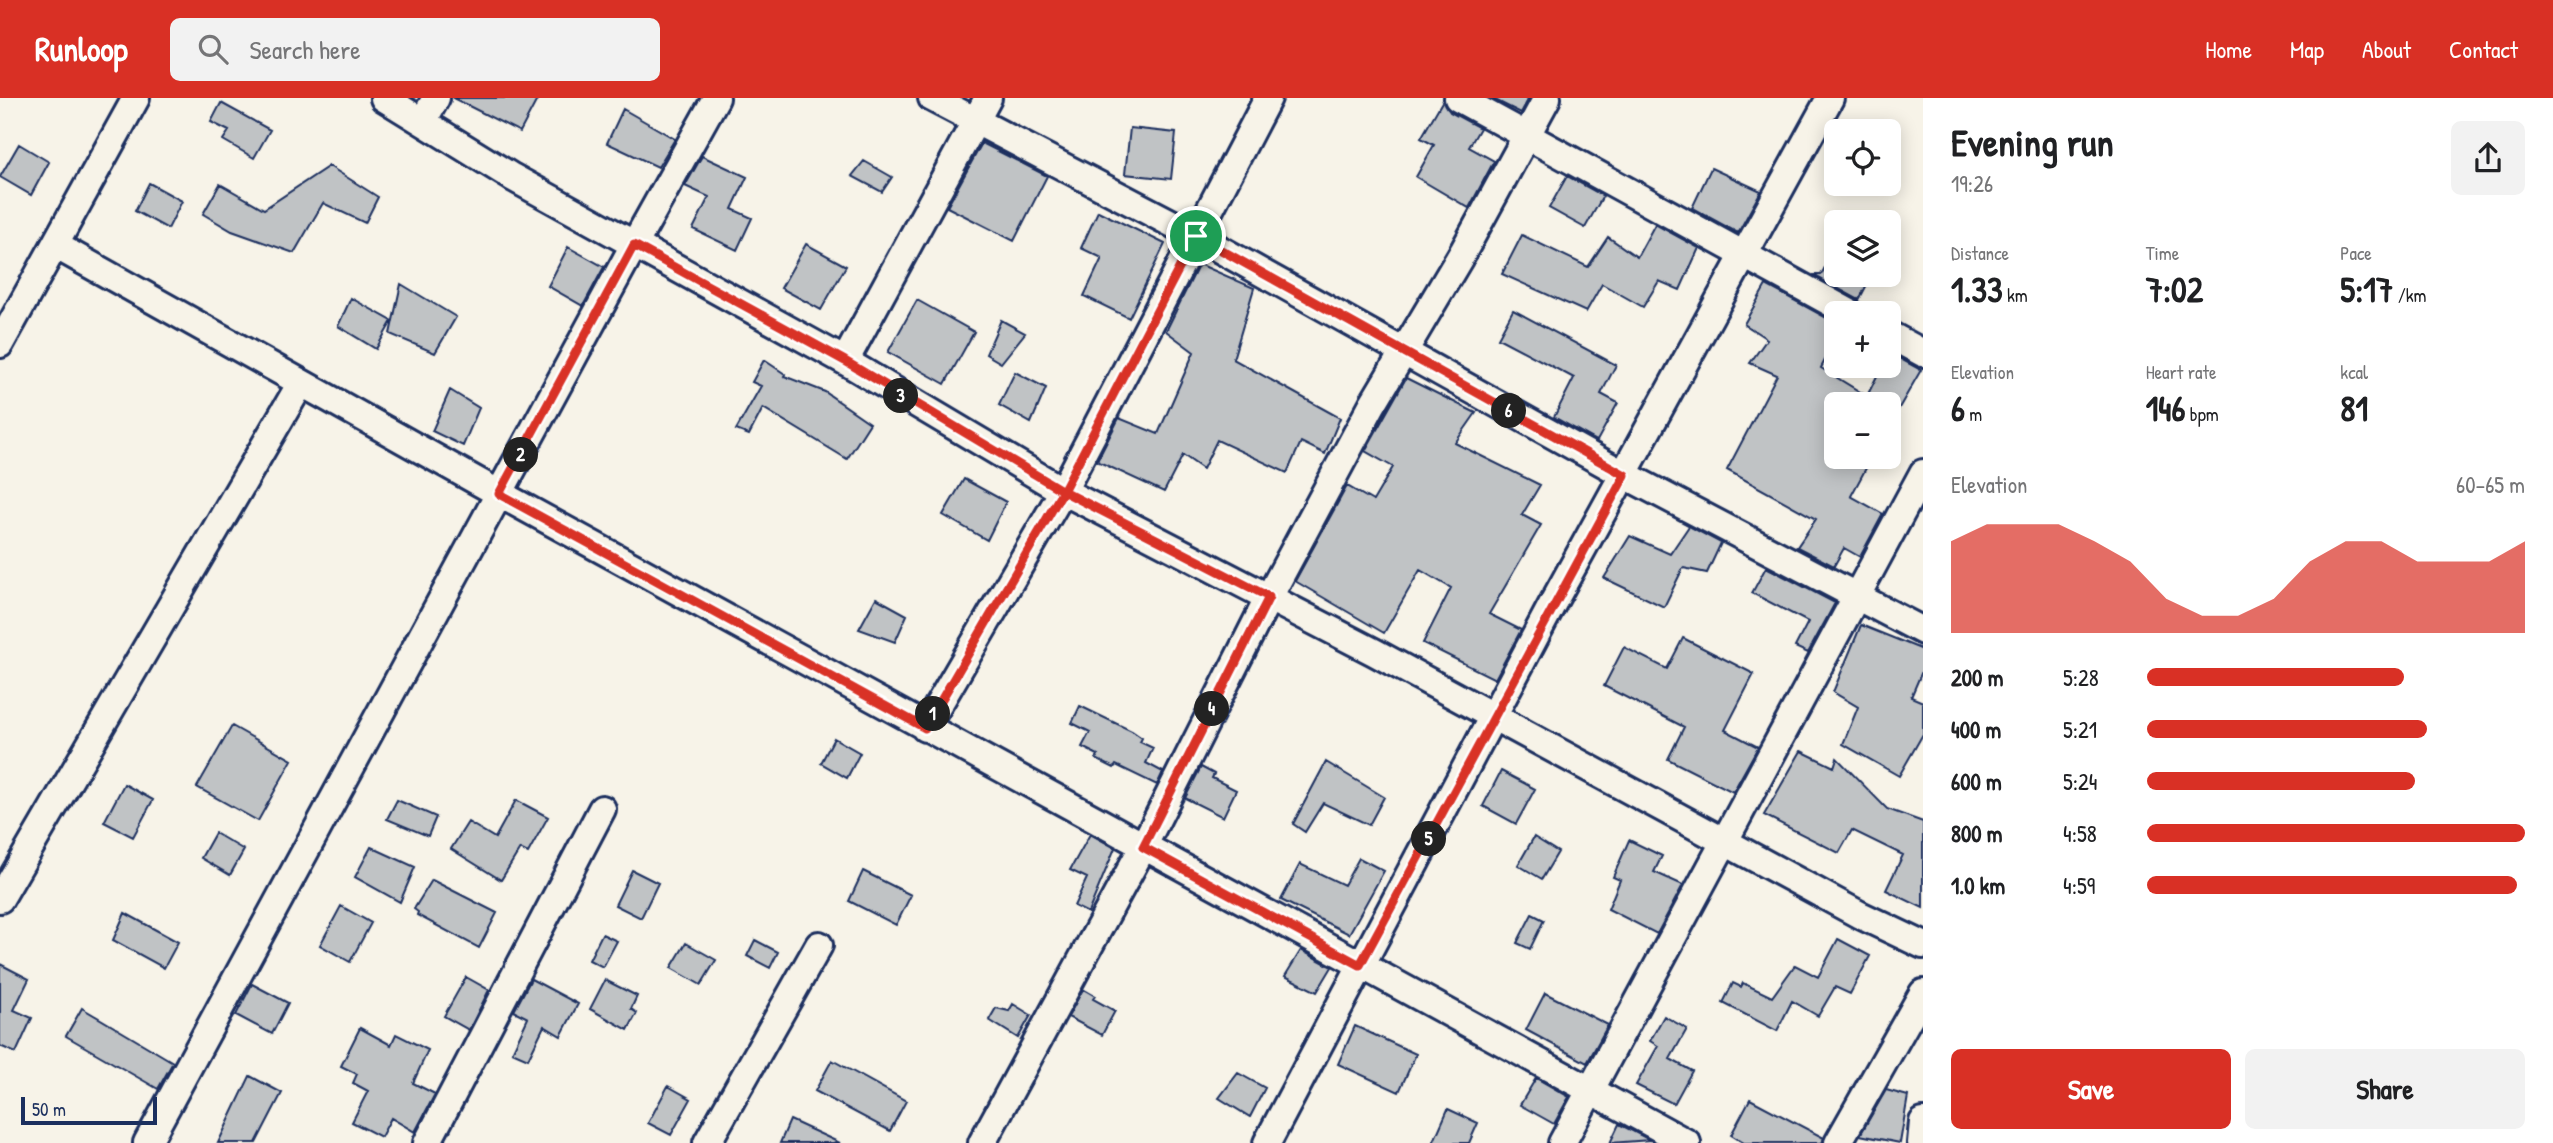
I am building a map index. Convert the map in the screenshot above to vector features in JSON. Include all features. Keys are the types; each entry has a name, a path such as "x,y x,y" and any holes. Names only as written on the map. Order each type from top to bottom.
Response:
{"street":[{"path":"0,344 136,98"},
{"path":"384,98 430,110 512,177 845,361 1063,491 1269,597 1860,915 1923,945"},
{"path":"147,1143 716,98"},
{"path":"932,98 982,109 1196,236 1403,353 1625,475 1923,631"},
{"path":"925,728 1063,491 1269,98"},
{"path":"1458,98 1828,301"},
{"path":"982,1143 1143,847 1269,597 1547,98"},
{"path":"1267,1143 1360,965 1495,718 1554,601 1830,98"},
{"path":"845,361 982,109"},
{"path":"55,245 499,494 1687,1143"},
{"path":"1901,341 1923,353"},
{"path":"0,899 301,383"},
{"path":"1562,1143 1923,473"},
{"path":"428,1143 601,809"},
{"path":"707,1143 819,945"},
{"path":"1838,1143 1923,993"},
{"path":"1921,1143 1923,1122"}],"building":[{"path":"453,98 538,98 520,132"},
{"path":"1491,98 1529,98 1521,113"},
{"path":"1443,100 1450,112 1480,128 1469,147 1494,161 1469,208 1416,177 1434,145 1421,138"},
{"path":"221,103 270,130 254,158 223,140 229,131 211,122"},
{"path":"623,109 675,139 658,167 607,143"},
{"path":"1130,128 1176,133 1171,179 1125,174"},
{"path":"982,143 1047,176 1014,241 947,207"},
{"path":"19,144 49,162 31,195 0,177"},
{"path":"702,156 747,177 732,209 752,218 737,250 693,229 709,197 685,186"},
{"path":"864,161 892,177 882,192 852,176"},
{"path":"329,166 378,197 365,223 323,203 294,253 232,231 203,214 220,184 264,209"},
{"path":"1711,168 1761,191 1738,233 1692,208"},
{"path":"1567,176 1603,196 1585,228 1549,208"},
{"path":"149,183 182,201 168,229 135,211"},
{"path":"1098,211 1165,244 1129,318 1084,296 1102,258 1081,248"},
{"path":"1655,224 1699,248 1680,290 1659,281 1643,307 1602,284 1586,312 1502,274 1522,235 1588,267 1608,237 1637,257"},
{"path":"806,244 846,266 821,310 781,288"},
{"path":"568,247 604,267 583,306 548,286"},
{"path":"1199,264 1254,288 1233,359 1340,418 1325,454 1301,442 1287,473 1217,440 1203,469 1183,455 1164,492 1097,461 1119,418 1158,434 1194,352 1166,331"},
{"path":"1824,269 1824,281 1813,275 1821,275"},
{"path":"401,284 456,317 435,353 390,334"},
{"path":"1766,285 1824,316 1824,362 1821,368 1824,370 1824,378 1837,378 1860,392 1824,392 1824,469 1866,469 1851,496 1883,514 1860,557 1844,548 1834,566 1797,547 1816,519 1727,470 1777,375 1750,363 1767,339 1744,324"},
{"path":"1835,287 1866,287 1859,300"},
{"path":"351,298 392,321 376,349 338,326"},
{"path":"917,300 974,332 945,384 888,352"},
{"path":"1513,310 1616,365 1601,394 1618,403 1597,441 1554,417 1574,378 1498,338"},
{"path":"1001,320 1025,333 1001,363 986,354"},
{"path":"1901,359 1921,370 1901,405 1901,392 1869,392 1876,378 1901,378"},
{"path":"764,360 785,374 784,376 825,392 870,423 847,459 763,408 749,435 736,430 761,386 752,382"},
{"path":"1015,372 1046,388 1031,423 999,405"},
{"path":"1406,378 1476,413 1455,443 1540,485 1522,515 1541,525 1489,614 1521,630 1495,679 1423,643 1451,588 1420,570 1384,633 1295,581 1347,486 1373,501 1393,467 1365,451"},
{"path":"450,390 479,408 463,446 432,431"},
{"path":"964,479 1006,502 987,540 943,515"},
{"path":"1689,526 1721,543 1707,573 1683,568 1664,607 1604,578 1630,536 1670,554"},
{"path":"1766,567 1835,603 1808,653 1795,647 1808,622 1752,593"},
{"path":"876,598 907,615 895,642 859,629"},
{"path":"1861,625 1923,650 1923,669 1911,697 1923,702 1923,734 1899,776 1843,744 1858,707 1833,692"},
{"path":"1683,638 1754,674 1725,730 1758,747 1733,792 1668,759 1684,727 1604,686 1624,647 1667,669"},
{"path":"1080,706 1132,731 1142,738 1140,742 1153,748 1146,763 1163,772 1157,785 1116,765 1114,768 1096,759 1098,755 1082,747 1090,732 1072,723"},
{"path":"232,726 292,760 258,821 197,787"},
{"path":"834,738 860,753 847,778 821,763"},
{"path":"1801,751 1834,767 1837,758 1887,809 1923,822 1923,908 1886,890 1903,855 1852,830 1839,853 1764,815"},
{"path":"1326,762 1384,797 1369,825 1323,803 1305,832 1293,824"},
{"path":"1201,767 1214,774 1212,778 1236,790 1223,817 1185,798"},
{"path":"1501,771 1535,789 1516,824 1483,806"},
{"path":"124,784 153,800 133,837 104,822"},
{"path":"397,800 436,817 428,836 387,819"},
{"path":"516,800 548,817 528,853 520,849 501,880 451,849 468,822 495,838"},
{"path":"215,833 244,850 230,875 201,858"},
{"path":"1090,834 1115,848 1088,913 1074,906 1087,878 1070,870"},
{"path":"1534,837 1558,852 1542,879 1518,865"},
{"path":"1629,840 1662,856 1654,872 1683,885 1657,934 1608,909 1620,880 1613,877"},
{"path":"371,847 415,867 400,902 355,877"},
{"path":"1359,858 1384,871 1349,934 1281,900 1300,864 1344,885"},
{"path":"632,870 658,883 641,918 615,905"},
{"path":"863,871 911,895 896,925 849,901"},
{"path":"432,880 497,913 479,948 417,915 418,912 414,909"},
{"path":"341,906 371,923 350,962 320,945"},
{"path":"125,913 178,942 164,968 113,940"},
{"path":"1532,914 1544,920 1530,949 1517,943"},
{"path":"602,934 617,941 603,967 589,960"},
{"path":"1838,939 1870,956 1850,994 1835,987 1818,1016 1792,1001 1777,1031 1723,1003 1733,983 1741,987 1743,983 1772,997 1795,965 1818,977"},
{"path":"755,940 778,952 770,968 747,956"},
{"path":"686,943 716,960 701,985 671,968"},
{"path":"1301,950 1332,967 1317,992 1285,976"},
{"path":"0,964 29,979 14,1010 32,1018 16,1053 0,1046"},
{"path":"466,977 489,990 469,1030 444,1016"},
{"path":"531,979 578,1004 561,1036 544,1026 528,1059 512,1052 528,1018 514,1011"},
{"path":"605,980 637,996 631,1009 637,1013 628,1030 590,1009"},
{"path":"252,984 288,1003 272,1034 236,1015"},
{"path":"1083,989 1095,996 1093,999 1115,1011 1102,1035 1068,1017"},
{"path":"1545,993 1608,1025 1587,1063 1526,1030"},
{"path":"1013,1004 1031,1015 1018,1038 989,1020 996,1008 1009,1011"},
{"path":"82,1008 173,1062 158,1089 66,1036"},
{"path":"1664,1016 1687,1029 1670,1059 1692,1071 1674,1104 1636,1085 1658,1046 1650,1041"},
{"path":"1355,1026 1416,1054 1399,1092 1338,1064"},
{"path":"360,1028 391,1045 396,1034 428,1050 413,1083 435,1094 415,1132 391,1118 381,1137 352,1122 368,1091 353,1083 357,1074 341,1066"},
{"path":"832,1060 906,1101 890,1131 815,1091"},
{"path":"1238,1073 1265,1088 1250,1117 1219,1098"},
{"path":"250,1076 282,1093 256,1143 218,1143"},
{"path":"1536,1078 1569,1097 1554,1124 1520,1105"},
{"path":"668,1086 691,1099 671,1135 648,1123"},
{"path":"1886,1090 1908,1096 1900,1143 1860,1135"},
{"path":"1750,1099 1824,1138 1822,1143 1744,1143 1731,1135"},
{"path":"1448,1109 1478,1123 1469,1143 1433,1143"},
{"path":"790,1120 840,1143 780,1143"},
{"path":"1619,1124 1650,1140 1610,1143"}],"route":[{"path":"1196,236 1063,491 925,728 499,494 634,245 722,293 845,361 1063,491 1269,597 1143,847 1360,965 1495,718 1554,601 1625,475 1196,236"}]}
